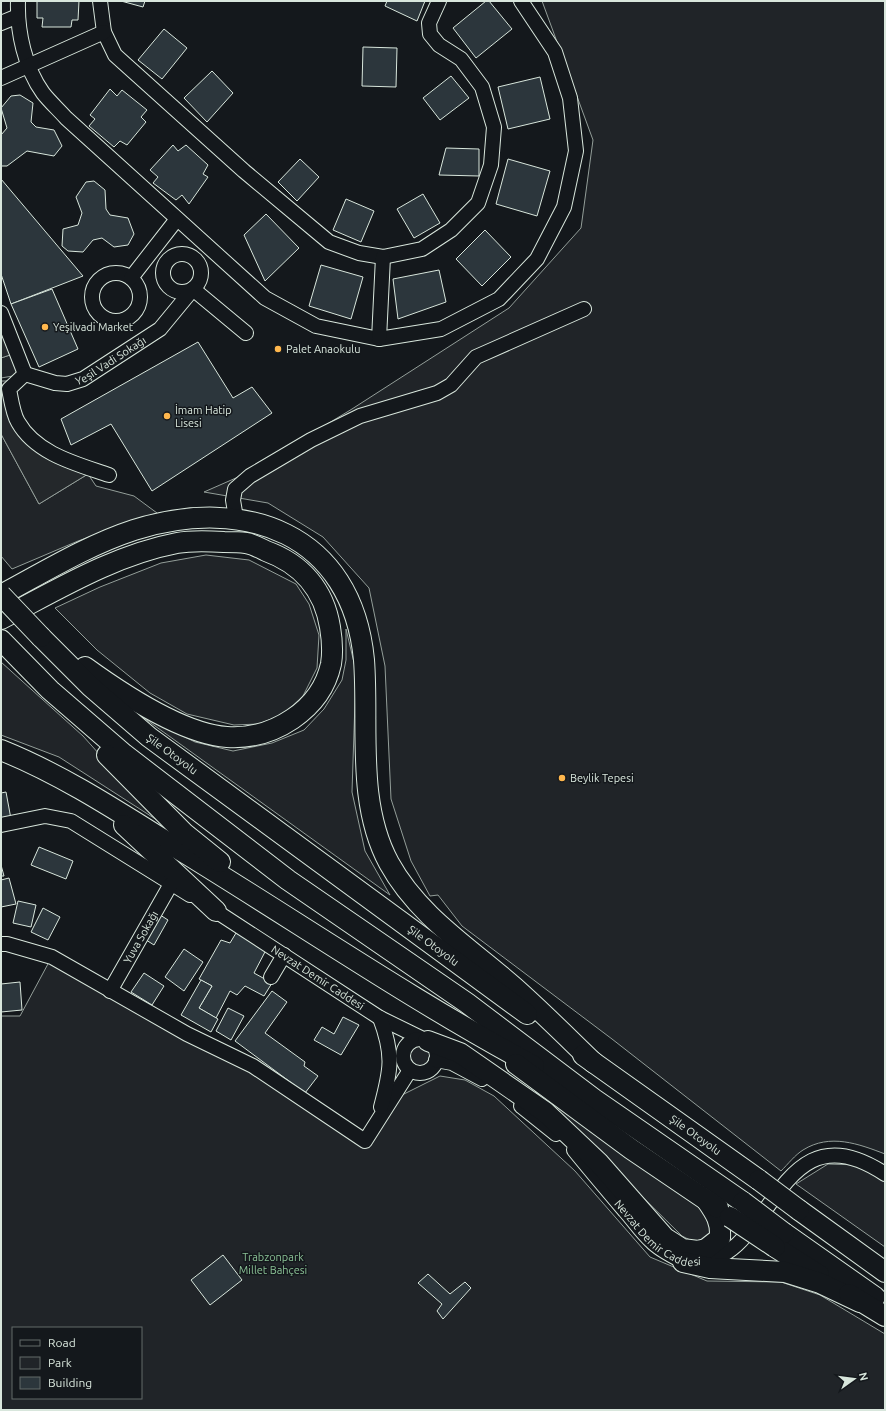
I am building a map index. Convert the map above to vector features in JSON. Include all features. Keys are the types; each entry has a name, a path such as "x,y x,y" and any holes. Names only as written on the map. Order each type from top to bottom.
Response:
{"highway":[{"path":"1,595 52,567 133,530 203,516 236,518 267,526 286,533 310,549 330,569 344,591 356,622 363,658 367,773 372,812 379,838 389,862 429,914 452,937 513,986 594,1063"},
{"path":"1,620 70,583 113,563 147,551 178,543 199,541 247,543 279,556 300,569 318,590 328,616 332,640 331,664 322,688 308,706 293,719 280,728 262,734 227,737 208,734 187,727 164,716 106,682 41,637"},
{"name":"Şile Otoyolu","path":"1,595 91,687 149,737 594,1063 759,1180 885,1272"},
{"path":"1,640 50,690 109,756 184,832 284,915"},
{"path":"50,690 124,754 288,880 467,1003 594,1099 736,1210 779,1240 860,1302"},
{"path":"1,750 55,775 91,795 481,1038 594,1099"},
{"path":"91,795 216,911"},
{"path":"481,1038 631,1149 708,1201 736,1210"},
{"path":"426,1040 460,1053 545,1112 599,1163 665,1238 682,1249 698,1252 706,1250 720,1238 720,1226 717,1214 708,1201"},
{"path":"779,1240 885,1304"},
{"path":"683,1262 710,1268 785,1272 820,1284 860,1302 885,1316"}],"street":[{"path":"18,1 18,16 28,65 43,93 66,118 265,298 316,326 379,338 441,329 499,299 537,260 564,207 576,151 570,98 555,52 521,1"},
{"path":"100,1 104,32 115,55 244,171 329,242 359,254 383,257 422,249 451,230 478,203 491,165 494,127 482,88 461,59 439,45 430,34 429,24 439,1"},
{"path":"1,23 18,16"},
{"path":"1,78 104,32"},
{"path":"131,278 177,219"},
{"path":"379,338 383,257"},
{"name":"Yeşil Vadi Sokağı","path":"25,374 55,383 67,384 83,380 160,330 193,289 246,333"},
{"path":"236,518 232,500 236,489 250,476 311,440 360,416 436,392 451,385 476,357 584,309"},
{"path":"1,313 25,374 9,390 17,422 37,444 64,460 109,476"},
{"name":"Nevzat Demir Caddesi","path":"1,826 45,816 71,821 216,911 380,1018 426,1040"},
{"name":"Yuva Sokağı","path":"110,991 171,884"},
{"path":"1,944 7,944 52,957 187,1034 252,1066 364,1141 378,1121 407,1065 404,1049 407,1044 412,1041 426,1040 436,1049 436,1060 434,1065 426,1072 420,1073 407,1065 380,1018"},
{"path":"271,977 284,955"},
{"path":"378,1121 391,1062 388,1040 380,1018"},
{"name":"Nevzat Demir Caddesi","path":"436,1060 452,1063 477,1075 521,1106 570,1145 651,1242 683,1262 710,1261 736,1248 788,1178 807,1164 835,1155 849,1156 874,1167 885,1174"}],"green space":[{"path":"542,1 885,1 885,1154 855,1144 834,1141 824,1142 803,1150 781,1171 612,1039 462,926 438,895 430,896 411,861 391,799 385,666 369,588 323,537 268,503 204,492 245,474 352,409 509,308 581,228 593,140"},
{"path":"16,353 25,374 1,378 1,358"},
{"path":"1,434 39,504 88,474 96,486 134,496 157,513 78,541 12,569 1,556"},
{"path":"206,555 249,560 296,584 309,604 319,635 317,668 303,696 284,714 259,724 234,725 187,714 150,693 97,650 55,608 100,587 161,563"},
{"path":"346,629 356,671 352,792 365,851 390,895 137,713 195,742 233,751 272,743 304,730 324,709 342,680 346,660"},
{"path":"1,662 83,736 160,822 59,757 1,735"},
{"name":"Trabzonpark Millet Bahçesi","path":"49,962 238,1064 364,1146 400,1096 440,1076 465,1080 494,1096 575,1171 650,1257 707,1281 781,1282 820,1295 885,1334 885,1410 1,1410 1,1016 20,1016"},
{"path":"420,1045 428,1048 431,1056 428,1064 420,1067 412,1064 409,1056 412,1048"},
{"path":"533,1089 707,1208 713,1227 709,1241 698,1244 682,1236"},
{"path":"828,1164 859,1165 885,1182 885,1247 796,1184"}],"shaded area":[{"path":"1,313 16,353 1,358"},
{"path":"1,381 11,381 17,422 88,474 39,504 1,434"}],"building":[{"path":"37,1 79,1 78,20 72,20 71,27 42,27 43,18 37,18"},
{"path":"121,1 145,1 143,7"},
{"path":"387,1 425,1 417,21 385,6"},
{"path":"486,1 489,1 512,29 476,58 453,28"},
{"path":"164,29 187,48 162,79 138,60"},
{"path":"363,47 397,48 396,87 362,86"},
{"path":"212,71 233,93 207,122 184,98"},
{"path":"451,76 469,98 440,120 423,98"},
{"path":"540,77 550,119 508,129 498,87"},
{"path":"110,89 117,96 122,90 147,110 141,117 146,122 127,145 120,141 114,147 89,126 95,119 90,115"},
{"path":"20,95 33,103 31,122 36,127 54,130 62,146 54,156 27,151 7,166 1,166 1,135 7,128 1,108 11,96"},
{"path":"173,145 178,151 186,145 208,165 203,174 208,177 189,204 182,195 176,200 153,183 158,177 150,170"},
{"path":"446,148 479,149 479,176 439,175"},
{"path":"300,159 319,177 297,201 278,182"},
{"path":"508,159 550,171 537,216 496,204"},
{"path":"1,179 83,276 11,304 1,274"},
{"path":"94,181 105,190 106,209 110,215 128,218 134,234 128,245 114,247 102,238 93,240 83,252 68,251 62,246 63,229 78,225 82,213 76,197 86,182"},
{"path":"423,194 440,223 414,238 397,209"},
{"path":"346,199 374,211 361,242 333,230"},
{"path":"266,214 299,248 265,281 244,235"},
{"path":"485,230 511,257 482,286 456,259"},
{"path":"321,265 363,277 351,319 309,306"},
{"path":"439,270 446,302 398,319 393,279"},
{"name":"Yeşilvadi Market","path":"52,289 78,349 39,367 11,304"},
{"name":"İmam Hatip Lisesi","path":"198,342 233,398 252,387 272,413 152,491 111,424 71,445 61,419"},
{"path":"6,792 11,819 1,821 1,793"},
{"path":"39,847 73,861 66,879 31,865"},
{"path":"1,865 4,876 1,876"},
{"path":"9,878 16,904 1,907 1,880"},
{"path":"18,901 36,905 31,927 13,923"},
{"path":"43,908 60,917 48,940 31,932"},
{"path":"157,913 168,920 154,945 143,938"},
{"path":"236,933 266,950 254,973 272,983 264,996 245,986 237,995 230,991 216,1018 199,1008 212,986 199,979 221,940 230,943"},
{"path":"184,949 203,962 184,991 165,977"},
{"path":"144,973 164,986 152,1005 131,992"},
{"path":"201,980 212,986 199,1008 218,1019 211,1032 181,1015"},
{"path":"20,982 22,1010 1,1012 1,984"},
{"path":"272,991 287,1002 265,1033 305,1062 304,1066 318,1076 305,1093 235,1041"},
{"path":"228,1008 244,1016 231,1040 216,1031"},
{"path":"343,1017 359,1025 341,1055 314,1040 322,1027 334,1034"},
{"path":"223,1255 242,1280 210,1305 191,1280"},
{"path":"428,1274 450,1294 465,1282 471,1288 443,1319 437,1311 442,1304 418,1283"}],"place":[{"name":"Yeşilvadi Market","path":"45,327"},
{"name":"Palet Anaokulu","path":"278,349"},
{"name":"İmam Hatip Lisesi","path":"167,416"},
{"name":"Beylik Tepesi","path":"562,778"}]}
